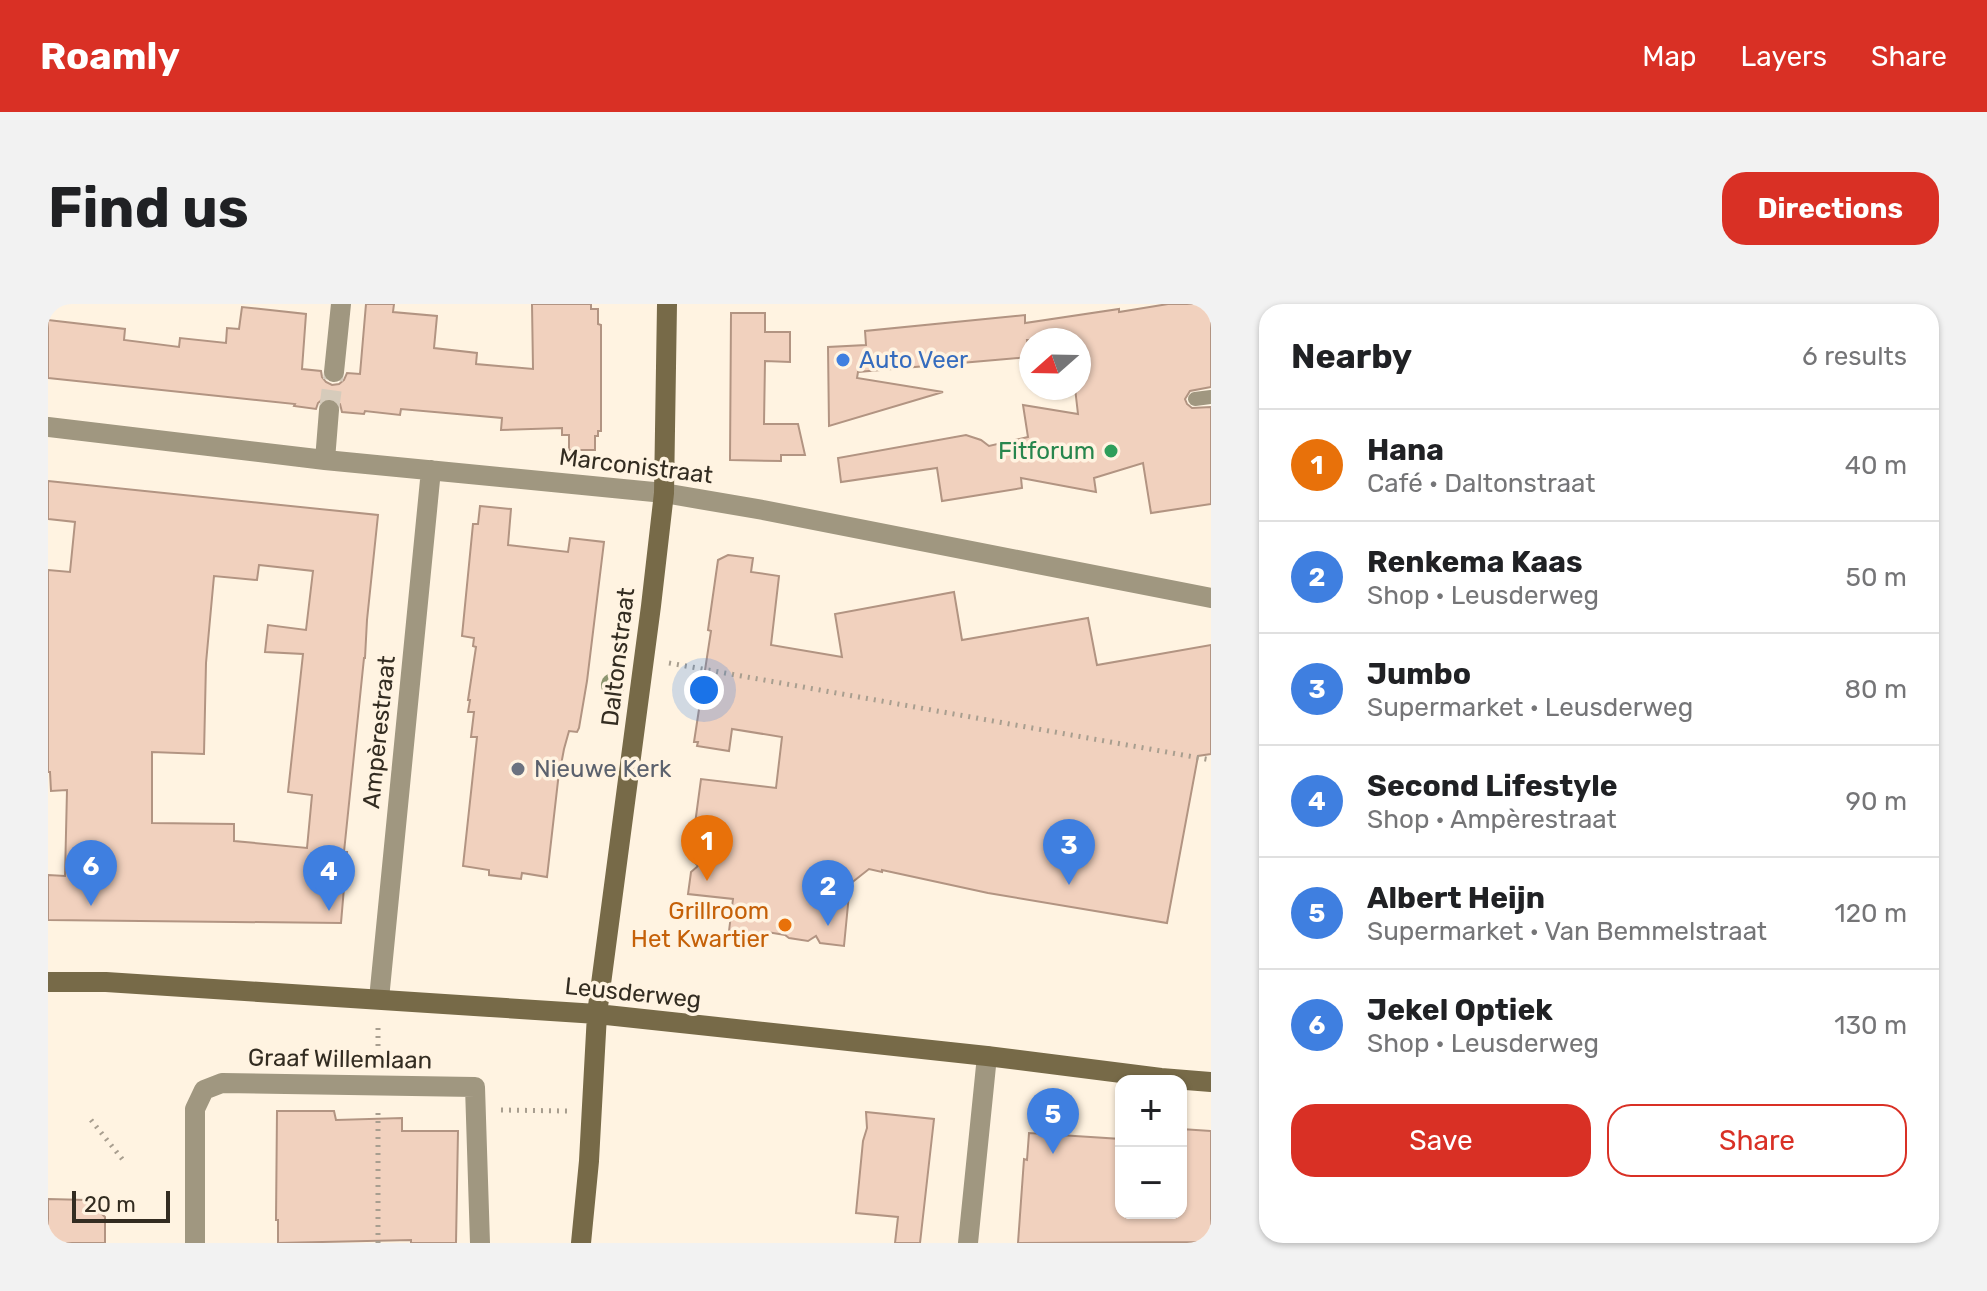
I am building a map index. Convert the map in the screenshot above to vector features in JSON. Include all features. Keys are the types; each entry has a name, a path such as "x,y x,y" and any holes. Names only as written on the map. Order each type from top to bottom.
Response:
{"street":[{"path":"334,372 341,304"},
{"name":"Daltonstraat","path":"581,1243 597,1014 664,493 667,304"},
{"path":"325,460 329,410"},
{"name":"Marconistraat","path":"48,427 325,460 664,493 1211,598"},
{"name":"Ampèrestraat","path":"379,999 431,470"},
{"name":"Leusderweg","path":"48,982 106,982 597,1014 1211,1082"},
{"path":"968,1243 987,1056"},
{"name":"Graaf Willemlaan","path":"195,1243 195,1109 204,1090 222,1083 475,1087 476,1110"},
{"path":"476,1110 480,1243"}],"lane":[{"path":"1195,399 1211,397"}],"path":[{"path":"644,658 1211,760"},
{"path":"378,1243 379,999"},
{"path":"476,1110 592,1111"},
{"path":"91,1120 123,1160"}],"building":[{"path":"366,304 394,304 393,312 437,316 434,348 477,353 476,364 533,369 532,304 591,304 591,309 598,309 598,324 601,325 601,431 595,436 595,450 569,450 569,435 562,435 562,428 501,430 502,418 401,409 400,415 365,411 364,414 342,412 340,404 331,397 318,403 316,409 295,404 48,378 48,320 125,329 124,340 179,347 180,338 226,343 227,328 239,329 242,307 306,314 302,369 321,371 326,382 339,384 347,373 360,374"},
{"path":"1168,304 1211,304 1211,387 1190,391 1185,399 1192,408 1211,407 1211,504 1151,513 1143,463 1094,478 1096,492 1021,478 1022,488 942,501 937,468 841,482 838,458 966,435 989,446 1028,437 1023,405 1078,414 1076,400 1091,400 1091,328 1019,328 1019,358 858,372 857,378 943,392 829,426 828,347 866,345 865,331 1025,315 1025,323 1119,309 1119,312"},
{"path":"731,313 765,313 765,332 790,332 790,362 765,361 764,424 798,424 805,455 781,455 781,461 730,460"},
{"path":"48,481 378,515 344,852 347,852 341,923 48,920 48,875 65,876 67,790 51,791 48,772 48,570 70,572 75,522 48,519","holes":["259,565 313,571 306,630 268,625 265,652 303,654 288,792 312,795 307,848 234,841 234,824 152,823 152,752 204,754 206,663 214,576 257,580"]},
{"path":"480,506 511,509 508,545 568,552 570,538 604,542 587,681 579,728 577,732 569,731 564,749 547,877 522,873 521,879 489,875 489,870 463,866 477,737 471,737 474,712 468,712 476,647 473,646 474,638 462,636 473,524 478,524"},
{"path":"728,555 753,558 751,572 779,576 771,645 842,657 835,614 954,592 962,640 1088,618 1097,665 1211,645 1211,754 1198,756 1167,923 869,869 850,884 844,946 820,943 816,936 808,941 767,932 763,935 729,931 733,899 688,894 691,872 698,866 689,856 701,847 693,839 701,779 776,788 782,737 732,729 729,751 697,746 698,742 694,742 718,560"},
{"path":"277,1111 334,1111 336,1120 402,1118 402,1131 458,1131 456,1243 411,1243 411,1240 278,1243"},
{"path":"866,1112 934,1119 920,1243 895,1243 898,1217 856,1213 867,1128"},
{"path":"1187,1129 1211,1131 1211,1242 1018,1243 1029,1133 1115,1139 1115,1219 1187,1219"},
{"path":"48,1199 87,1200 105,1217 105,1243 48,1243"}],"tunnel":[{"path":"329,410 334,372"}],"place":[{"name":"Auto Veer","path":"843,360"},
{"name":"Fitforum","path":"1111,451"},
{"name":"Nieuwe Kerk","path":"518,769"},
{"name":"Hana","path":"707,881"},
{"name":"Jumbo","path":"1069,885"},
{"name":"Jekel Optiek","path":"91,906"},
{"name":"Second Lifestyle","path":"329,911"},
{"name":"Grillroom Het Kwartier","path":"785,925"},
{"name":"Renkema Kaas","path":"828,926"},
{"name":"Albert Heijn","path":"1053,1154"}]}
